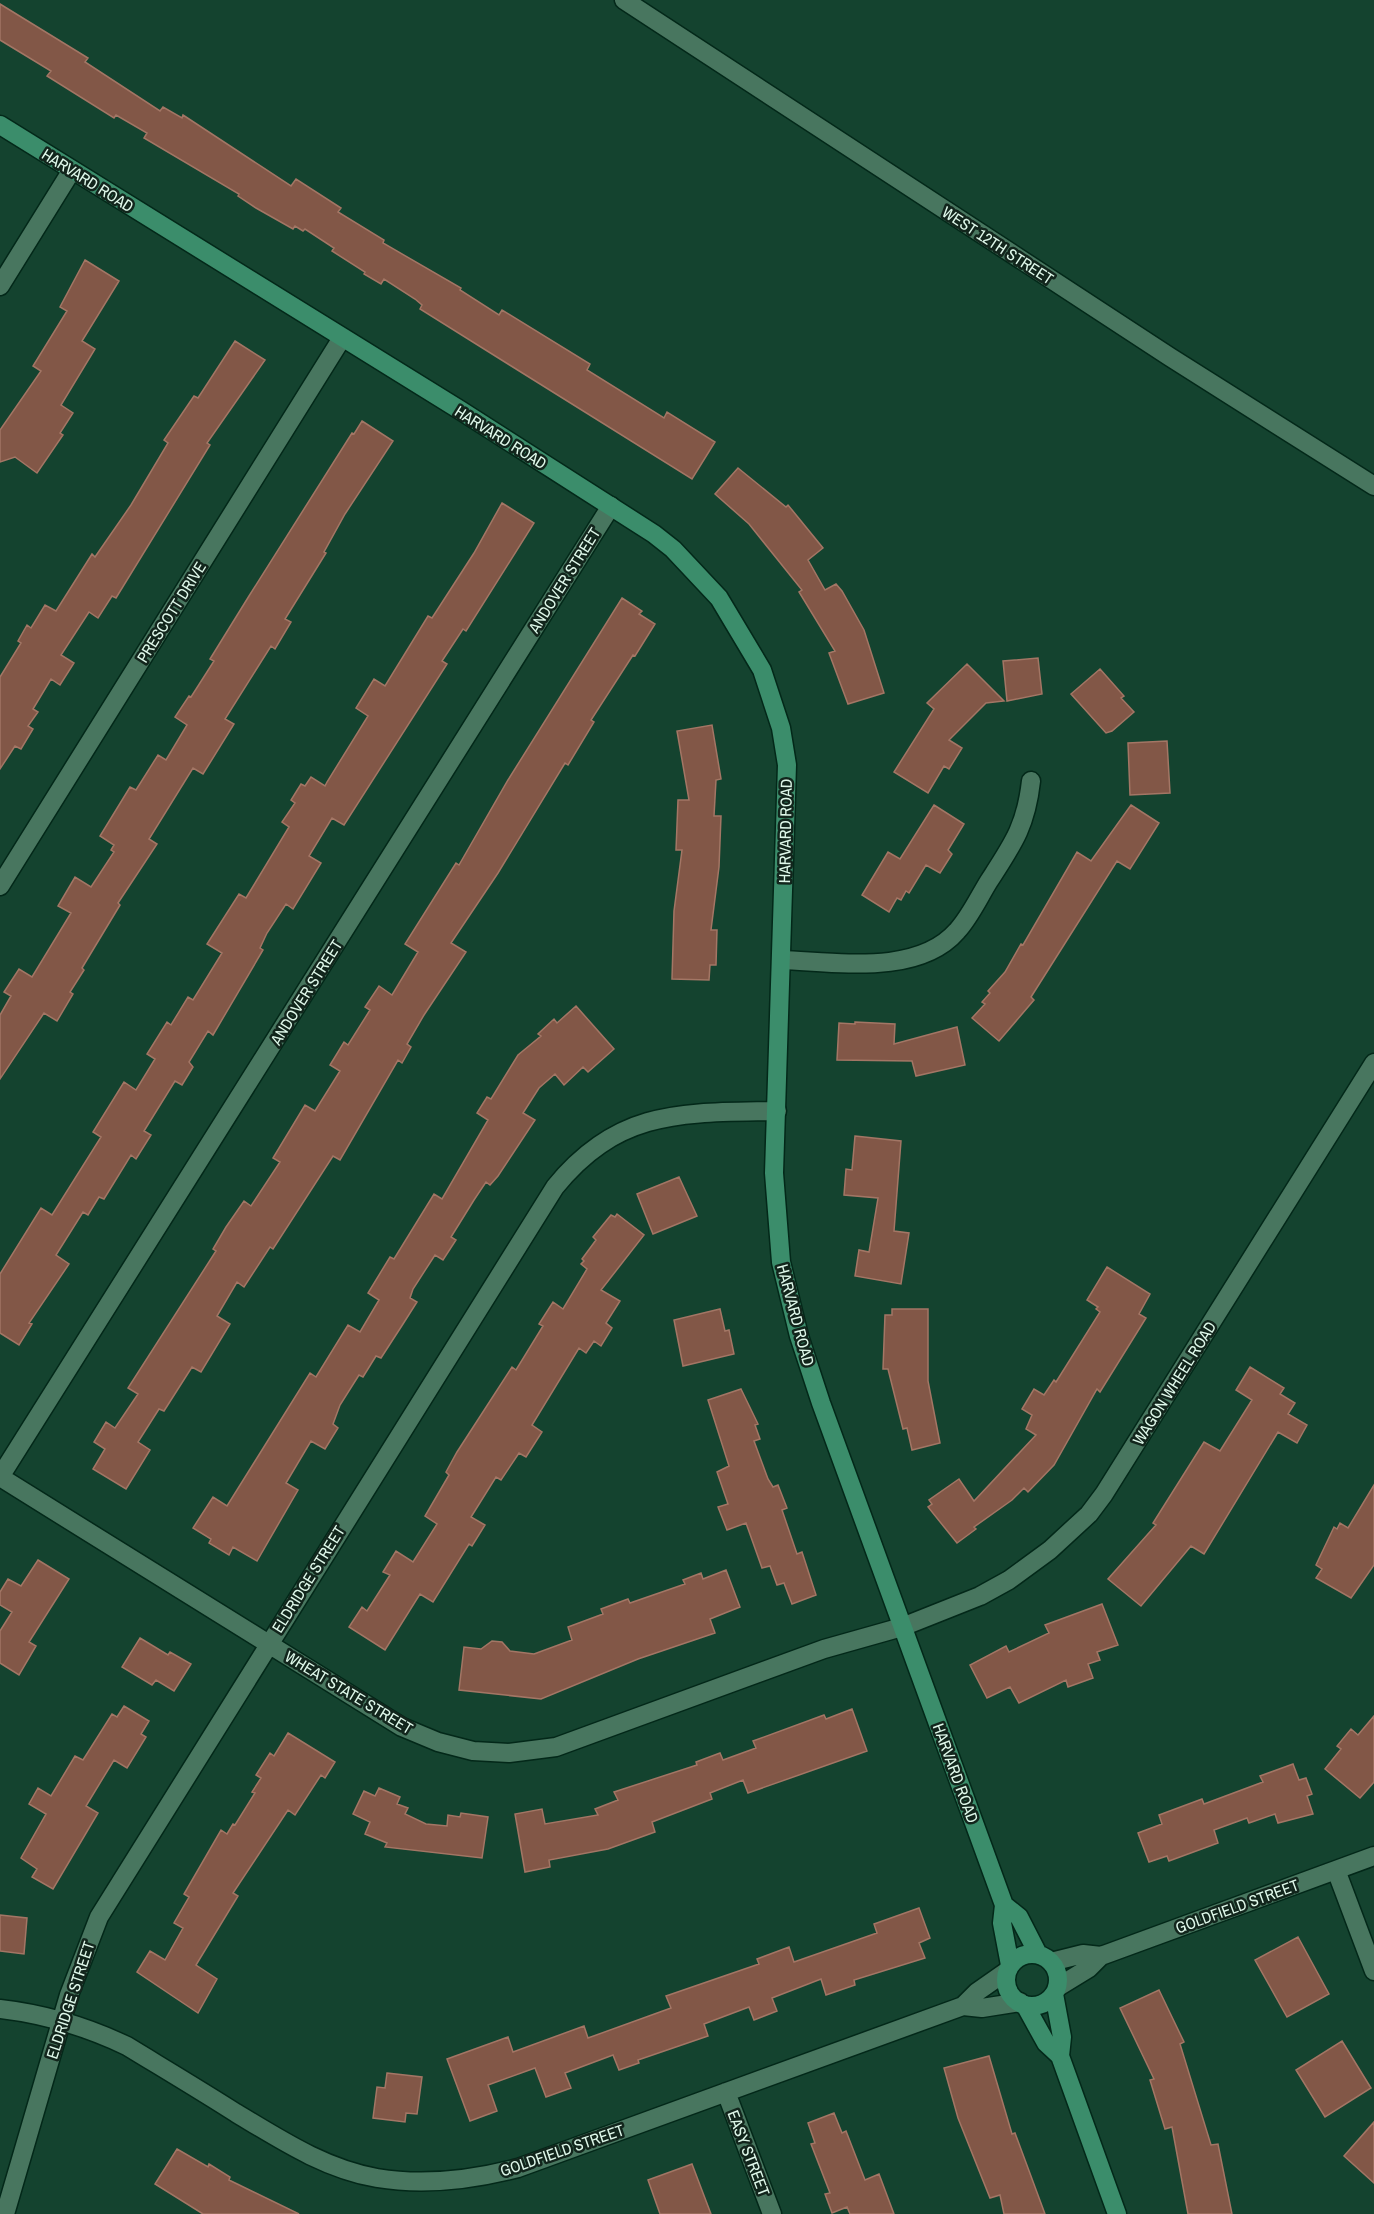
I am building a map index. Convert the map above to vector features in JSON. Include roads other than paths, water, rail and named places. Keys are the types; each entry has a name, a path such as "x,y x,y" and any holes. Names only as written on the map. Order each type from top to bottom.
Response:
{"street":[{"name":"WEST 12TH STREET","path":"624,0 1170,357 1374,486"},
{"name":"HARVARD ROAD","path":"0,125 654,534 699,574 740,629 771,693 781,728 787,765 774,1173 782,1262 799,1335 822,1406 1004,1905 1002,1923 1009,1968"},
{"path":"0,286 72,170"},
{"name":"PRESCOTT DRIVE","path":"0,886 342,338"},
{"name":"ANDOVER STREET","path":"0,1477 611,506"},
{"path":"782,960 892,962 916,958 939,947 957,931 1019,834 1028,812 1031,781"},
{"name":"WAGON WHEEL ROAD","path":"902,1627 980,1596 1009,1580 1050,1550 1089,1514 1119,1471 1374,1063"},
{"name":"ELDRIDGE STREET","path":"5,2214 61,2021 99,1917 268,1642 555,1187 570,1168 598,1144 646,1121 665,1116 777,1111"},
{"name":"WHEAT STATE STREET","path":"0,1477 402,1727 438,1743 473,1751 509,1753 556,1747 824,1649 902,1627"},
{"name":"GOLDFIELD STREET","path":"1056,1991 1089,1968 1101,1956 1374,1856"},
{"path":"1336,1870 1374,1971"},
{"name":"HARVARD ROAD","path":"1004,1905 1019,1917 1044,1958"},
{"path":"1060,2056 1046,2043 1022,2004 1008,1989 1009,1968 1025,1954 1044,1958 1058,1973 1056,1991 1062,2037 1060,2056 1117,2214"},
{"name":"GOLDFIELD STREET","path":"1044,1958 1083,1954 1101,1956"},
{"name":"GOLDFIELD STREET","path":"963,2006 976,1992 1009,1968"},
{"path":"1022,2004 1044,2003 1056,1991"},
{"name":"GOLDFIELD STREET","path":"0,2009 61,2021 126,2046 293,2148 336,2167 377,2178 419,2181 456,2180 518,2168 963,2006 982,2008 1022,2004"},
{"name":"EASY STREET","path":"726,2092 772,2214"}]}
